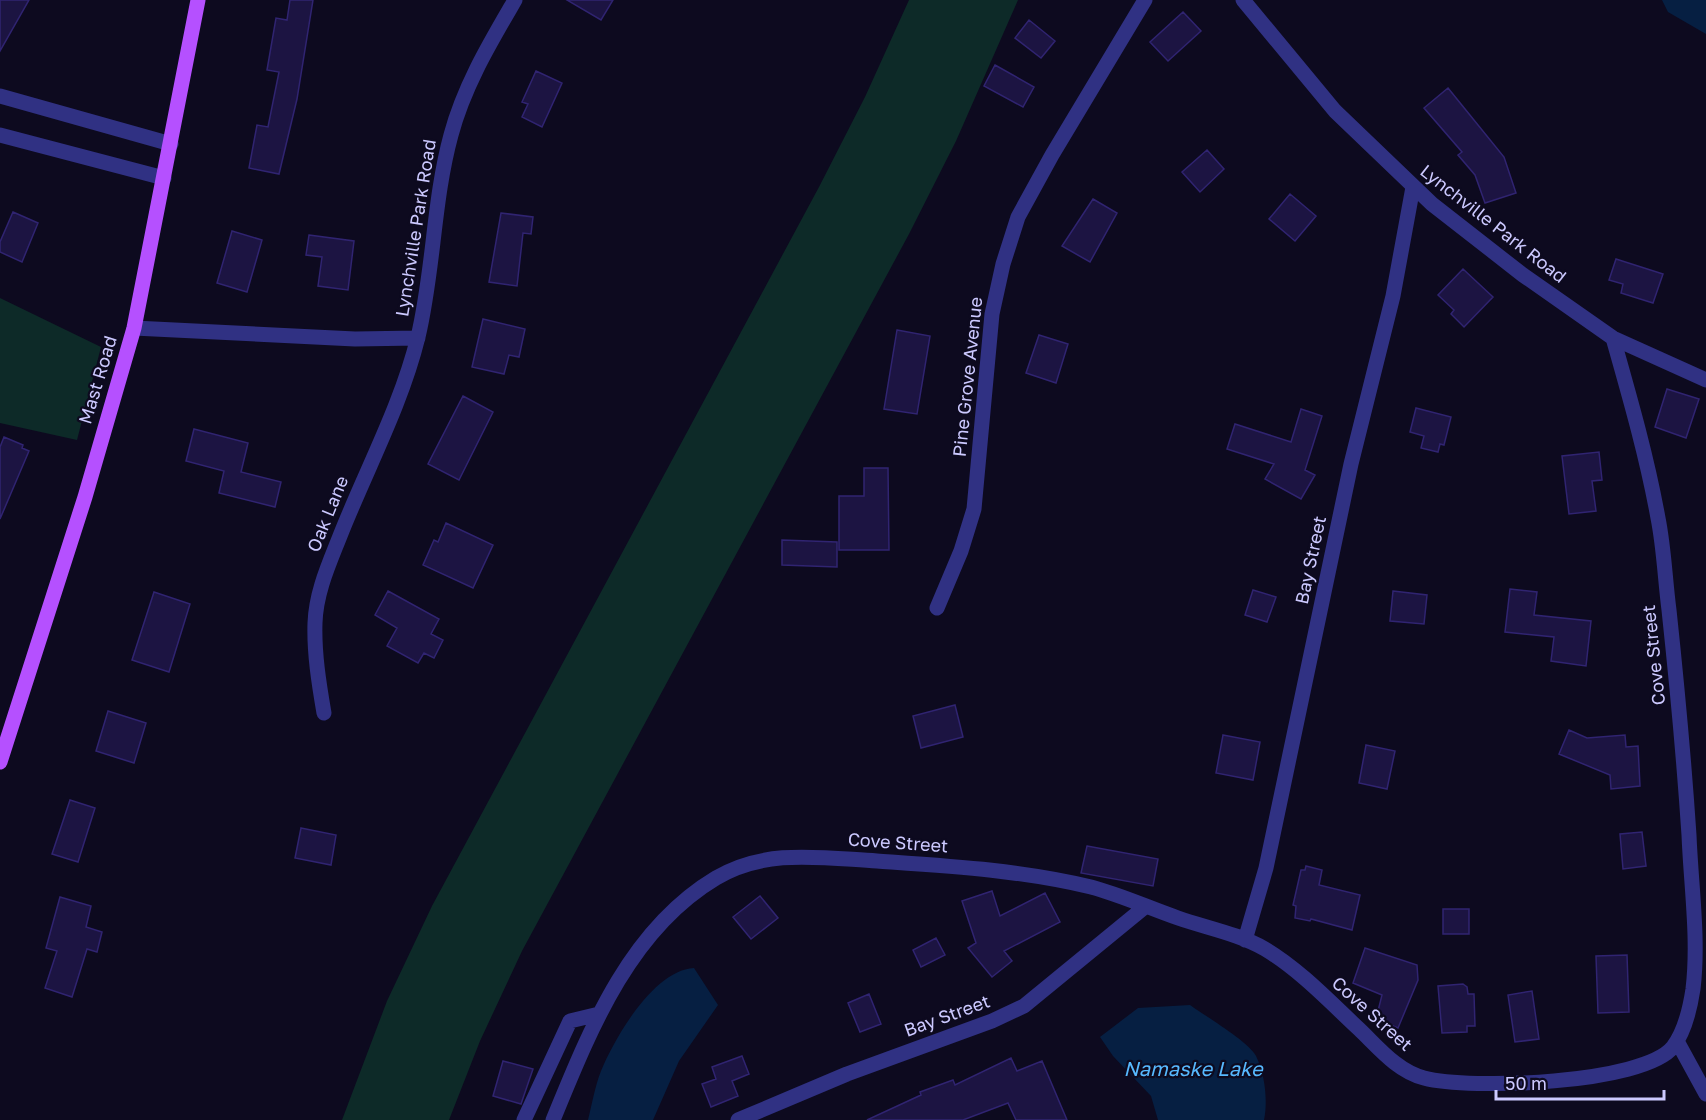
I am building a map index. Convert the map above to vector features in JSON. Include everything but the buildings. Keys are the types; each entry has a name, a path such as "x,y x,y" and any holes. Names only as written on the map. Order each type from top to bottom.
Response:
{"main road":[{"name":"Mast Road","path":"0,762 85,497 134,328 198,0"}],"street":[{"name":"Lynchville Park Road","path":"134,328 355,339 418,338 429,283 442,171 451,134 480,62 515,0"},
{"name":"Pine Grove Avenue","path":"937,608 961,551 974,509 992,314 1003,264 1018,217 1144,0"},
{"name":"Lynchville Park Road","path":"1243,0 1335,111 1413,188 1523,274 1613,339 1706,380"},
{"path":"0,96 171,144"},
{"path":"0,135 164,178"},
{"name":"Bay Street","path":"1245,940 1266,868 1351,464 1393,296 1413,188"},
{"name":"Oak Lane","path":"324,713 316,654 315,623 318,599 324,576 357,492 390,421 418,338"},
{"name":"Cove Street","path":"553,1120 599,1014 634,955 655,928 719,876 742,865 773,857 812,857 1011,871 1095,888 1245,940 1276,957 1391,1060 1421,1078 1471,1083 1597,1076 1625,1071 1656,1061 1669,1052 1677,1041 1688,1015 1693,987 1695,946 1682,733 1658,518 1613,339"},
{"name":"Bay Street","path":"738,1120 847,1074 992,1021 1024,1006 1146,906"},
{"path":"524,1120 570,1021 599,1014"},
{"path":"1677,1041 1706,1094"}],"green space":[{"path":"909,0 1018,0 956,141 909,234 522,951 480,1041 449,1120 342,1120 387,1001 432,906 819,187 865,97"},
{"path":"0,298 101,347 77,440 0,423"}],"water":[{"path":"1662,0 1706,0 1706,34 1668,12"},
{"path":"694,968 718,1005 679,1061 653,1120 588,1120 601,1071 626,1024 651,993 665,980 679,972"},
{"name":"Namaske Lake","path":"1190,1005 1236,1036 1256,1056 1265,1088 1264,1120 1158,1120 1151,1096 1113,1056 1100,1037 1138,1008"}]}
